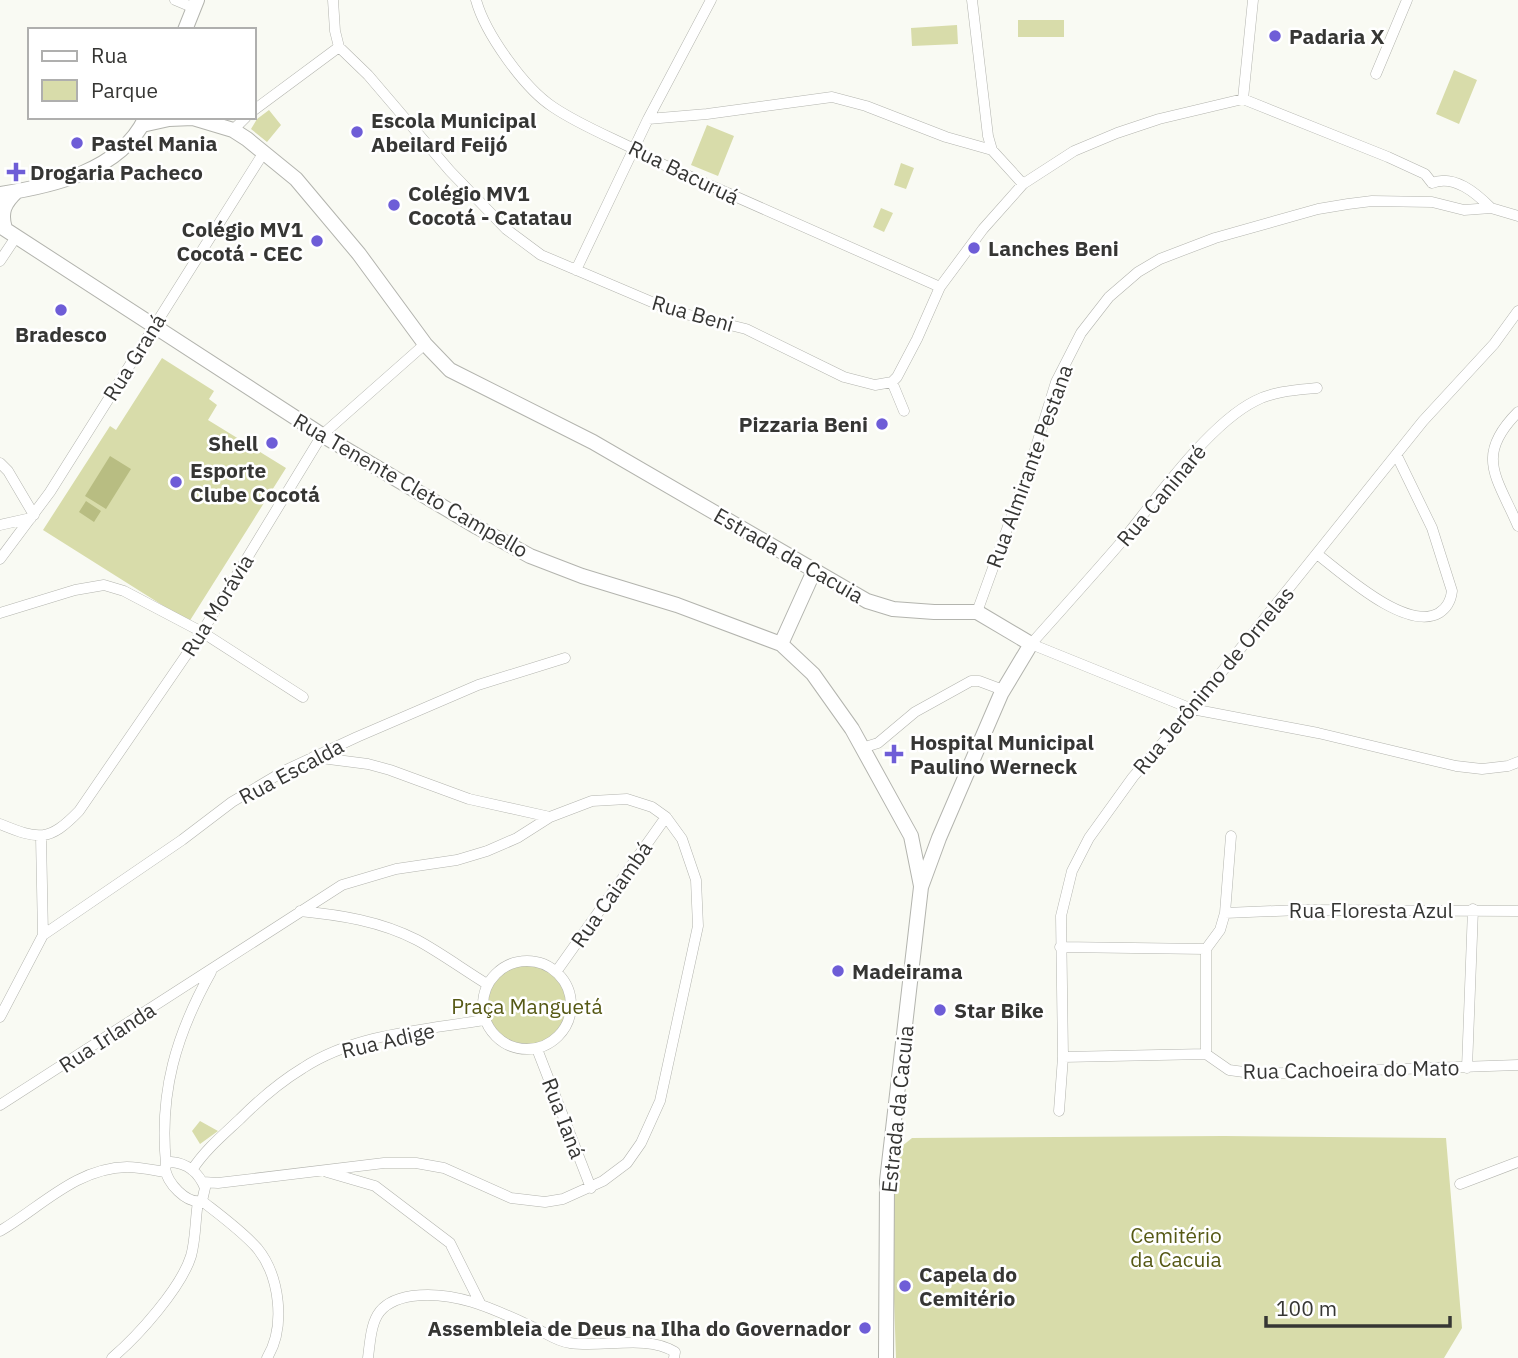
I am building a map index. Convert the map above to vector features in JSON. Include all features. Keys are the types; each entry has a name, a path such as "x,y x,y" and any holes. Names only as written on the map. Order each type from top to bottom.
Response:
{"main road":[{"path":"186,28 195,4"},
{"name":"Estrada da Cacuia","path":"144,121 169,119"},
{"name":"Estrada da Cacuia","path":"196,119 233,130 296,179 351,244 425,344 450,370 593,442 867,601 893,609 977,612"},
{"path":"0,194 53,183 102,163 129,141 144,121"},
{"path":"7,231 3,210 6,201 17,191"},
{"name":"Rua Tenente Cleto Campello","path":"7,231 322,435 530,556 603,583 677,605 781,644 813,674 852,729 911,836 921,887"},
{"path":"781,644 814,571"},
{"path":"977,612 1031,644"},
{"name":"Estrada da Cacuia","path":"886,1358 887,1181 921,887 939,838 1003,690 1031,644"},
{"path":"911,836 929,841 939,838"}],"street":[{"path":"175,0 195,4"},
{"path":"256,109 339,47 333,0"},
{"name":"Rua Bacuruá","path":"476,0 502,53 551,106 673,169 940,287"},
{"path":"576,270 634,147 711,0"},
{"path":"972,0 988,136 992,150 1023,184"},
{"path":"1243,99 1252,0"},
{"path":"1376,74 1407,0"},
{"name":"Rua Beni","path":"339,47 368,75 450,171 506,229 541,255 673,311 746,329 844,377 875,385 892,382"},
{"path":"649,119 832,97 866,106 946,137 992,150"},
{"path":"904,411 892,382 909,357 940,287 976,238 1023,184 1074,151 1159,119 1243,99 1388,156 1425,174 1432,183"},
{"path":"233,130 244,119"},
{"name":"Rua Graná","path":"0,559 33,516 264,152"},
{"path":"1432,183 1440,180 1466,187 1491,208"},
{"path":"1432,183 1429,194 1432,202"},
{"path":"1464,210 1471,204 1472,191"},
{"name":"Rua Almirante Pestana","path":"977,612 1031,463 1056,382 1081,333 1109,297 1138,272 1160,259 1215,238 1307,212 1348,204 1372,201 1432,202 1464,210"},
{"path":"1464,210 1491,208 1518,216"},
{"path":"0,261 7,231"},
{"name":"Rua Jerônimo de Ornelas","path":"1059,1111 1062,1057 1061,916 1072,871 1089,838 1133,777 1192,709 1423,422 1494,344 1518,311"},
{"name":"Rua Morávia","path":"41,837 53,834 79,811 202,632 322,435 425,344"},
{"name":"Rua Caninaré","path":"1031,644 1192,456 1228,420 1242,408 1271,394 1317,388"},
{"path":"1518,412 1501,429 1492,454 1493,467 1518,526"},
{"path":"1317,554 1376,598 1406,614 1423,618 1433,616 1445,608 1452,591 1436,539 1397,456"},
{"path":"0,463 8,471 33,516 0,525"},
{"path":"0,613 75,590 104,585 124,591 202,632 303,697"},
{"path":"1031,644 1192,709 1318,733 1456,766 1482,768 1508,766 1518,762"},
{"name":"Rua Escalda","path":"43,936 232,802 275,776 312,757 478,685 565,658"},
{"path":"862,748 878,743 915,712 971,681 979,681 1003,690"},
{"path":"312,757 368,764 469,799 550,817"},
{"name":"Rua Irlanda","path":"0,1105 342,885 396,869 457,860 487,851 517,838 550,817 592,800 627,799 652,807 666,817"},
{"path":"112,1358 173,1291 187,1270 201,1196 218,1183 384,1163 431,1165 444,1168 511,1198 545,1202 563,1199 591,1188 627,1163 641,1143 660,1101 698,926 696,880 682,839 666,817"},
{"name":"Rua Caiambá","path":"556,972 666,817"},
{"path":"0,824 41,837 43,936 0,1017"},
{"path":"1062,1057 1206,1054 1206,949 1220,930 1225,913 1231,836"},
{"path":"1467,1068 1473,909"},
{"name":"Rua Floresta Azul","path":"1225,913 1262,910 1518,911"},
{"path":"300,911 345,916 381,925 416,940 487,984"},
{"path":"1060,947 1206,949"},
{"path":"519,961 532,961 556,972 565,982 571,1009 568,1023 560,1035 550,1044 537,1049 511,1048 499,1041 484,1020 483,996 487,984 495,974 519,961"},
{"path":"201,1196 183,1195 167,1166 163,1131 173,1059 184,1024 213,969"},
{"name":"Rua Adige","path":"189,1167 281,1083 316,1061 339,1050 369,1041 484,1020"},
{"name":"Rua Ianá","path":"537,1049 591,1188"},
{"name":"Rua Cachoeira do Mato","path":"1206,1054 1229,1070 1259,1074 1518,1065"},
{"path":"1460,1184 1518,1162"},
{"path":"0,1231 69,1185 92,1173 121,1167 189,1167 201,1196 258,1249 271,1275 279,1307 272,1349 267,1358"},
{"path":"322,1171 375,1186 450,1243 481,1305"},
{"path":"368,1358 372,1323 386,1306 397,1298 424,1294 463,1298 567,1343 611,1345 648,1342 663,1345 675,1352 674,1358"}],"green space":[{"path":"1018,20 1064,20 1064,37 1018,37"},
{"path":"957,25 958,44 912,46 911,28"},
{"path":"1454,70 1477,80 1459,124 1436,114"},
{"path":"269,110 281,125 267,142 251,129 257,119"},
{"path":"707,125 734,136 718,176 691,165"},
{"path":"901,163 914,168 906,189 894,185"},
{"path":"881,208 893,213 884,232 873,227"},
{"name":"Esporte Clube Cocotá","path":"162,358 214,391 209,399 217,405 208,420 286,468 189,622 43,530 110,426 116,430"},
{"name":"Praça Manguetá","path":"527,964 543,968 556,976 564,989 568,1005 564,1021 556,1034 543,1042 527,1046 511,1042 498,1034 490,1021 486,1005 490,989 498,976 511,968"},
{"path":"200,1121 218,1131 200,1144 192,1131"},
{"name":"Cemitério da Cacuia","path":"912,1138 1446,1138 1462,1328 1444,1358 896,1358 890,1180 896,1151"}],"shaded area":[{"path":"110,456 131,469 106,509 85,496"},
{"path":"86,501 101,511 94,522 79,512"}],"place":[{"name":"Padaria X","path":"1275,36"},
{"name":"Escola Municipal Abeilard Feijó","path":"357,132"},
{"name":"Pastel Mania","path":"77,143"},
{"name":"Drogaria Pacheco","path":"16,172"},
{"name":"Colégio MV1 Cocotá - Catatau","path":"394,205"},
{"name":"Colégio MV1 Cocotá - CEC","path":"317,241"},
{"name":"Lanches Beni","path":"974,248"},
{"name":"Bradesco","path":"61,310"},
{"name":"Pizzaria Beni","path":"882,424"},
{"name":"Shell","path":"272,443"},
{"name":"Esporte Clube Cocotá","path":"176,482"},
{"name":"Hospital Municipal Paulino Werneck","path":"894,754"},
{"name":"Madeirama","path":"838,971"},
{"name":"Star Bike","path":"940,1010"},
{"name":"Capela do Cemitério","path":"905,1286"},
{"name":"Assembleia de Deus na Ilha do Governador","path":"865,1328"}]}
